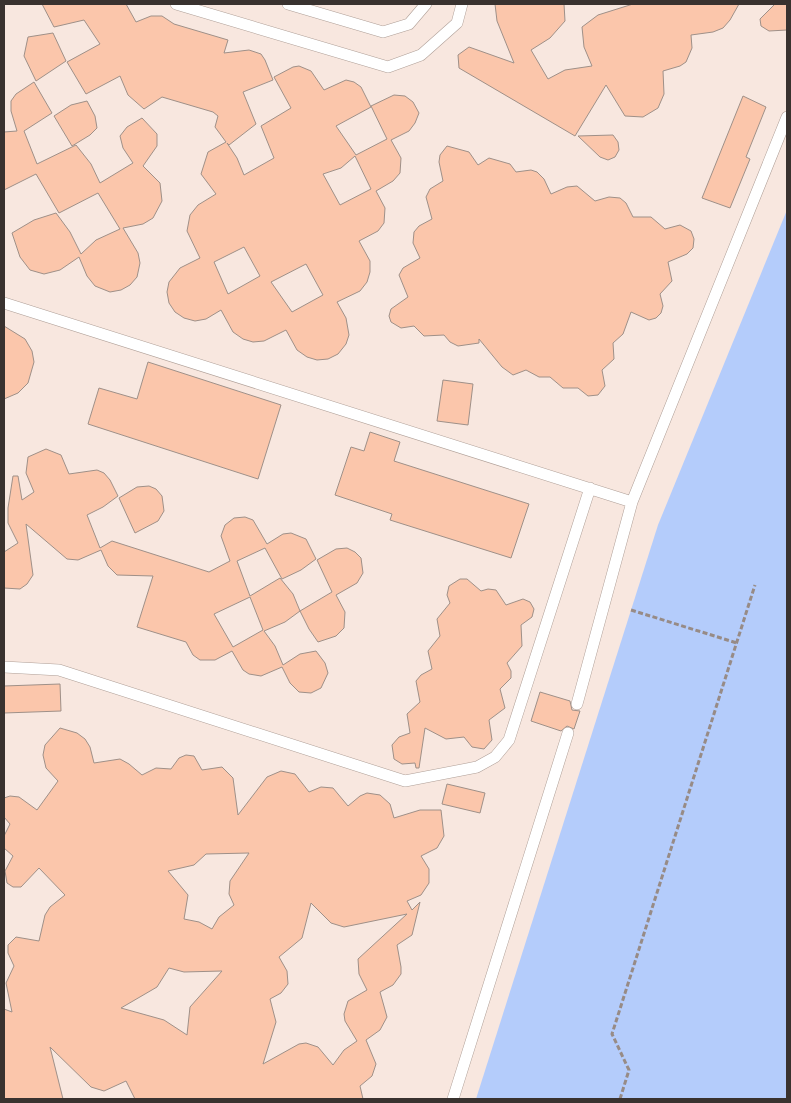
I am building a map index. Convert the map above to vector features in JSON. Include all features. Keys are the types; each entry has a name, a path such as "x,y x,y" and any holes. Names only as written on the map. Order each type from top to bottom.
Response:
{"lane":[{"path":"176,4 388,67 421,55 457,23 462,4"},
{"path":"288,4 383,32 409,24 426,4"},
{"path":"577,704 632,502 787,117"},
{"path":"4,303 632,502"},
{"path":"4,667 59,670 405,781 477,767 495,757 509,740 590,488"},
{"path":"454,1099 568,733"}],"path":[{"path":"620,1099 629,1070 612,1034 755,585"},
{"path":"631,610 737,643"}],"water":[{"path":"787,210 787,1099 476,1099 658,525"}],"building":[{"path":"42,4 126,4 136,22 151,16 162,16 174,24 228,40 224,53 249,50 261,54 273,80 243,92 256,124 229,145 227,143 237,158 244,175 274,158 261,126 291,108 274,77 293,67 299,66 311,71 324,90 346,80 354,82 361,87 371,107 336,126 356,155 387,139 371,106 394,95 405,96 413,102 419,113 415,123 409,131 391,140 401,158 400,173 393,181 376,191 385,208 384,223 378,231 359,241 370,261 370,272 367,282 360,291 337,302 346,318 349,335 346,344 338,354 328,359 317,360 307,357 297,350 286,330 264,341 253,342 243,339 233,332 221,310 206,319 195,321 184,318 175,312 169,303 167,292 169,282 180,268 200,258 187,231 190,215 198,205 216,194 201,174 208,152 226,142 215,127 218,116 213,112 162,97 144,109 128,95 120,76 86,94 67,62 100,44 84,20 54,27","holes":["355,156 371,189 340,205 323,174 341,168","244,247 260,276 228,294 214,262","306,264 323,295 292,312 271,282"]},
{"path":"495,4 564,4 565,21 550,38 531,50 548,79 565,70 592,66 584,47 582,27 598,15 633,4 739,4 723,28 713,32 691,35 692,48 686,62 680,66 663,71 664,94 658,108 643,117 625,116 606,85 575,136 459,68 458,55 469,47 514,63 497,21"},
{"path":"775,4 787,4 787,30 769,31 761,26 760,19"},
{"path":"53,33 66,61 36,81 24,56 28,37"},
{"path":"34,82 52,113 24,131 37,164 76,145 91,164 100,183 133,163 123,148 120,136 127,127 142,118 157,134 157,146 143,166 160,183 162,201 153,218 143,224 123,228 138,253 140,263 137,277 130,285 121,290 110,292 95,286 87,276 79,257 60,270 44,274 30,270 20,257 12,233 34,220 56,213 70,232 81,254 96,240 120,229 98,193 59,213 36,174 4,190 4,132 17,131 11,111 11,101 16,94"},
{"path":"743,96 766,107 746,157 750,159 730,208 702,198"},
{"path":"87,101 95,116 97,128 90,135 72,146 54,116 71,105"},
{"path":"613,135 618,142 619,150 615,157 608,160 600,157 578,136"},
{"path":"447,146 469,152 478,165 489,158 510,164 516,172 531,170 537,172 544,179 551,194 567,187 577,186 595,201 609,197 620,198 626,203 633,217 651,217 665,229 680,225 691,231 694,239 693,248 687,254 668,262 672,281 660,294 663,306 661,313 656,318 649,320 631,312 623,334 613,343 614,359 602,370 605,386 598,395 588,396 578,388 563,388 550,377 539,377 526,370 513,375 502,367 479,339 479,343 458,346 450,342 444,335 424,336 414,326 401,328 391,322 389,316 391,309 408,297 399,275 403,268 420,258 413,243 414,232 419,226 432,219 426,197 430,189 443,181 439,162 440,155"},
{"path":"4,326 25,339 32,351 34,362 28,383 18,393 4,399"},
{"path":"148,362 281,405 258,479 88,424 99,388 137,399"},
{"path":"443,380 473,384 468,425 437,421"},
{"path":"370,432 400,442 394,461 529,504 511,558 390,520 392,514 335,495 351,447 364,451"},
{"path":"46,449 61,455 69,474 97,470 104,473 110,480 118,496 103,507 87,515 100,548 112,541 209,572 230,561 221,536 225,525 234,518 245,517 253,520 267,544 283,534 291,533 306,539 316,559 301,570 282,579 265,548 237,561 250,596 280,578 293,594 300,611 285,622 264,631 275,646 283,665 300,654 316,651 325,663 328,673 321,688 311,693 299,692 290,683 282,667 261,676 249,674 243,670 232,651 215,660 200,660 193,655 186,642 137,627 153,576 117,575 108,566 101,550 78,560 67,559 26,524 33,575 27,584 20,589 4,588 4,552 18,543 8,523 8,508 13,476 18,476 22,500 34,492 26,473 28,457","holes":["250,597 263,630 233,647 214,614"]},
{"path":"149,486 156,489 162,496 164,511 158,521 135,533 119,498 137,487"},
{"path":"347,548 361,558 363,573 357,583 336,595 345,612 344,628 336,636 318,642 300,611 332,592 317,560 336,549"},
{"path":"460,579 467,579 481,591 488,589 496,590 506,605 523,599 530,602 534,609 532,617 521,625 522,646 507,663 511,671 511,678 500,689 505,708 489,720 492,740 484,749 472,747 464,737 446,739 425,728 419,768 416,768 415,763 402,764 394,759 392,745 399,737 410,733 407,714 420,702 416,681 421,675 432,669 428,651 440,636 437,619 450,603 447,595 449,586"},
{"path":"60,684 61,711 4,713 4,686"},
{"path":"540,692 570,701 572,710 580,711 574,729 567,726 561,731 531,721"},
{"path":"60,728 77,733 85,739 90,747 94,763 120,759 142,775 156,768 171,769 179,758 186,755 194,756 202,770 222,767 233,778 238,815 267,777 281,771 295,774 309,792 321,787 333,788 348,806 367,793 380,795 390,804 394,818 420,810 441,810 444,836 437,848 421,856 429,869 429,883 421,895 407,901 412,910 420,902 412,935 397,945 401,974 393,985 380,992 387,1017 380,1030 366,1040 376,1064 372,1076 360,1086 363,1099 135,1099 126,1081 104,1091 91,1087 50,1047 63,1099 4,1099 4,1009 12,1012 6,983 14,966 8,953 8,945 16,937 39,941 45,915 50,907 65,895 39,868 21,887 13,887 7,883 5,871 13,856 4,848 4,836 10,824 4,817 4,798 10,796 19,797 37,810 58,781 46,768 43,755 45,745","holes":["249,853 230,881 229,894 234,905 219,917 212,929 199,922 184,919 188,895 168,871 194,865 206,854","311,903 331,923 344,927 407,914 358,959 359,974 367,990 348,1001 344,1014 345,1021 357,1041 344,1050 333,1065 318,1047 306,1043 299,1044 263,1064 276,1022 270,999 281,993 288,984 287,971 279,957 302,938","169,968 184,972 222,971 190,1007 187,1035 164,1020 121,1008 157,987"]},
{"path":"447,784 485,793 480,813 442,804"}]}
